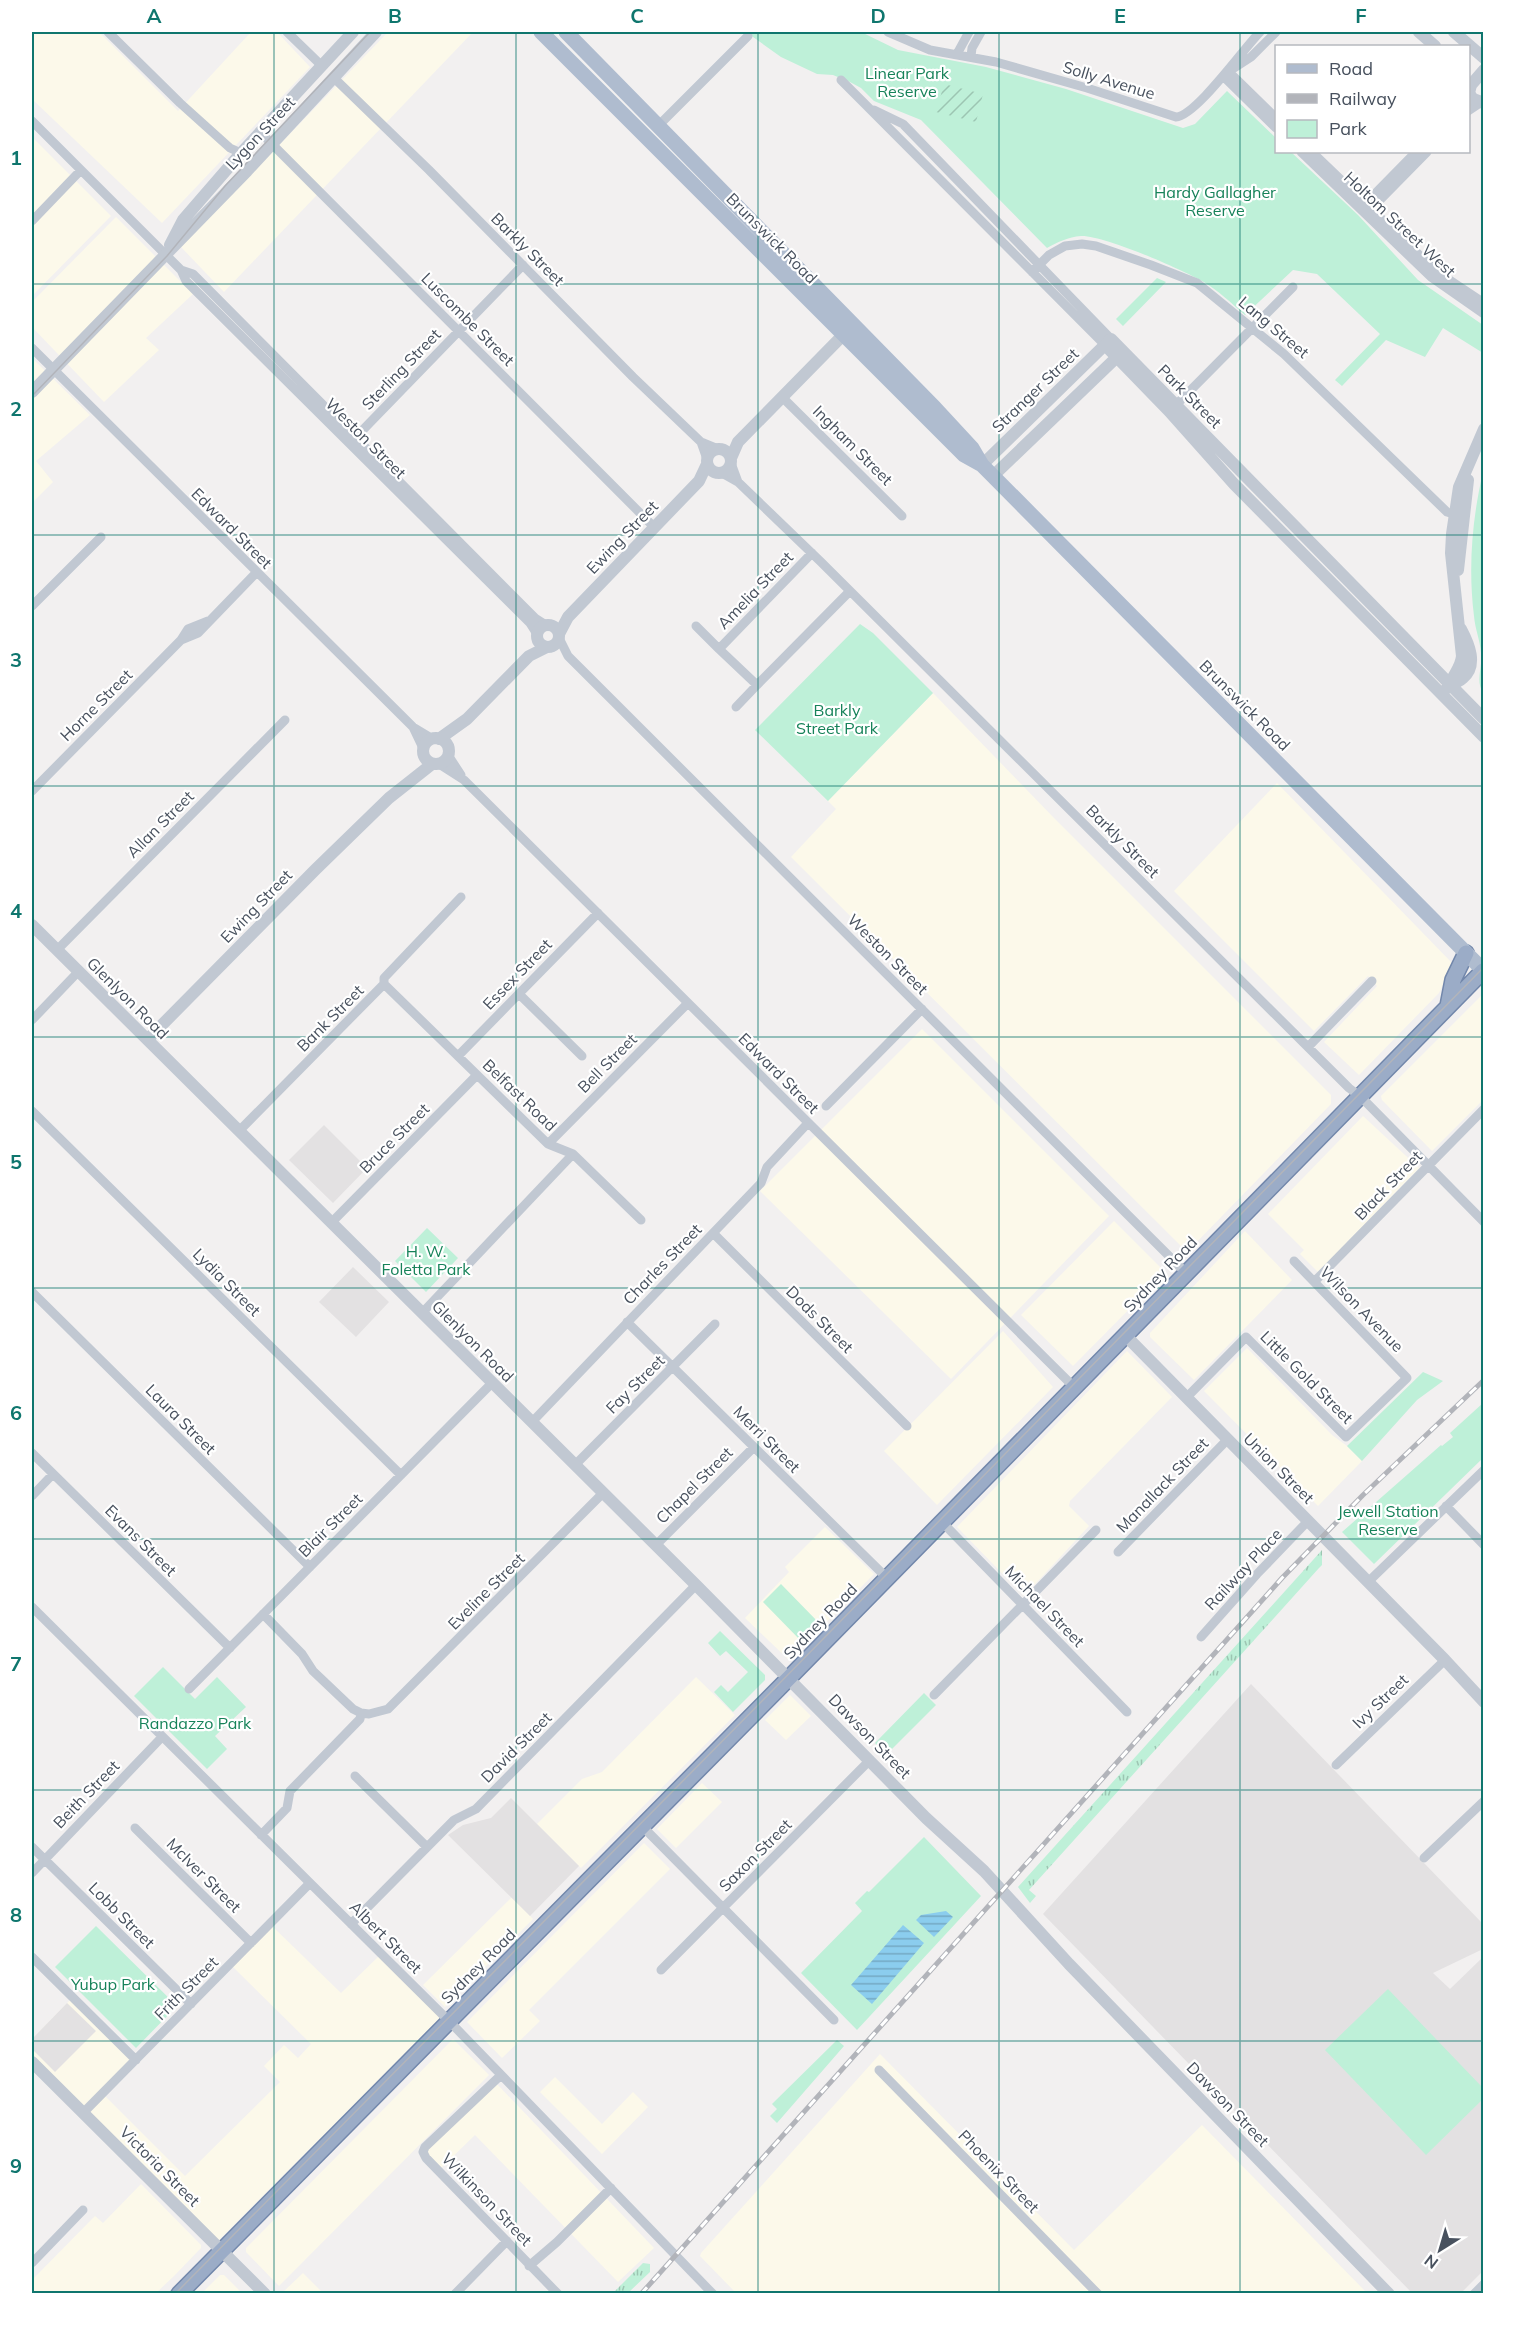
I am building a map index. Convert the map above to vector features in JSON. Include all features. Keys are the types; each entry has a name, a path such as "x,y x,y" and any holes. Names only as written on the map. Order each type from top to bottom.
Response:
{"highway":[{"path":"1448,1006 1454,980 1466,953"},
{"name":"Sydney Road","path":"179,2294 789,1678 1483,970"}],"main road":[{"name":"Brunswick Road","path":"541,32 646,138 848,329"},
{"name":"Brunswick Road","path":"566,32 658,126 964,455 987,470 1483,970"},
{"path":"646,138 658,126"}],"street":[{"path":"108,32 180,103 230,148 241,153"},
{"path":"287,32 333,77"},
{"name":"Lygon Street","path":"166,254 183,220 241,153 353,32"},
{"name":"Lygon Street","path":"32,392 273,144 376,32"},
{"path":"888,32 925,48 971,56 972,48 981,32"},
{"path":"957,54 969,32"},
{"path":"1226,74 1243,48 1260,32"},
{"path":"1226,74 1251,57 1276,32"},
{"path":"1419,32 1434,45"},
{"path":"1454,32 1469,45"},
{"path":"658,126 748,36"},
{"path":"1470,46 1484,58"},
{"name":"Solly Avenue","path":"971,56 1078,85 1176,117 1186,114 1226,74"},
{"path":"1470,90 1484,70"},
{"path":"1226,74 1275,117"},
{"path":"1226,74 1275,127"},
{"name":"Barkly Street","path":"333,77 633,377 701,442 720,449"},
{"name":"Park Street","path":"841,80 1032,272 1108,342 1116,358 1172,408"},
{"path":"1470,93 1473,99 1482,103"},
{"name":"Park Street","path":"866,106 903,124 1040,264 1108,342 1446,689 1484,737"},
{"name":"Weston Street","path":"32,121 166,254 181,270 186,281 268,355 448,536 535,618 543,630"},
{"name":"Luscombe Street","path":"260,132 654,527"},
{"name":"Holtom Street West","path":"1302,153 1436,271 1484,303"},
{"name":"Holtom Street West","path":"1313,153 1431,277 1484,314"},
{"path":"1366,209 1415,153"},
{"path":"1366,209 1426,153"},
{"path":"32,221 81,170"},
{"name":"Lang Street","path":"1032,272 1049,255 1065,246 1082,244 1096,246 1197,283 1284,354 1447,512 1458,516"},
{"name":"Sterling Street","path":"353,440 523,265"},
{"path":"1172,408 1293,287"},
{"path":"738,442 711,452 707,461 711,470 720,473 728,469 738,442 848,329"},
{"name":"Stranger Street","path":"987,470 1108,342"},
{"name":"Edward Street","path":"32,348 1074,1387"},
{"name":"Stranger Street","path":"987,470 1116,358"},
{"name":"Ingham Street","path":"782,397 902,516"},
{"path":"1446,689 1466,676 1471,664 1467,642 1460,626 1456,594 1458,516 1471,461 1484,429"},
{"name":"Barkly Street","path":"701,442 707,461"},
{"path":"720,449 728,452 731,460"},
{"name":"Barkly Street","path":"731,460 738,482"},
{"name":"Ewing Street","path":"148,1039 529,656 554,642 567,617 699,481 707,461"},
{"name":"Barkly Street","path":"720,473 738,482 812,553 1484,1222"},
{"name":"Ewing Street","path":"699,481 720,473"},
{"path":"32,606 101,537"},
{"name":"Amelia Street","path":"719,649 812,553"},
{"name":"Horne Street","path":"32,791 181,640 188,629 208,621 256,573"},
{"path":"736,707 850,591"},
{"name":"Ewing Street","path":"529,656 543,630 567,617"},
{"name":"Amelia Street","path":"696,626 758,685"},
{"path":"556,628 554,642 541,644 543,630 556,628"},
{"name":"Weston Street","path":"554,642 1186,1273"},
{"name":"Park Street","path":"1446,689 1484,719"},
{"name":"Allan Street","path":"57,950 285,720"},
{"name":"Bank Street","path":"239,1131 384,984 384,978 461,897"},
{"name":"Essex Street","path":"458,1056 598,913"},
{"name":"Glenlyon Road","path":"32,925 789,1678"},
{"path":"32,1020 78,972"},
{"path":"1308,1047 1372,981"},
{"name":"Belfast Road","path":"384,984 548,1144 573,1154 641,1220"},
{"path":"519,994 582,1056"},
{"name":"Bell Street","path":"548,1144 688,1003"},
{"path":"826,1107 922,1009"},
{"name":"Bruce Street","path":"331,1223 477,1075"},
{"name":"Black Street","path":"1315,1281 1484,1109"},
{"name":"Lydia Street","path":"32,1111 401,1475"},
{"name":"Charles Street","path":"532,1422 761,1183 767,1167 808,1123"},
{"path":"422,1313 573,1154"},
{"name":"Dods Street","path":"713,1233 907,1426"},
{"name":"Wilson Avenue","path":"1294,1261 1407,1378"},
{"name":"Laura Street","path":"32,1292 310,1567"},
{"name":"Merri Street","path":"627,1322 887,1578"},
{"name":"Fay Street","path":"575,1465 715,1324"},
{"name":"Union Street","path":"1125,1335 1484,1702"},
{"name":"Little Gold Street","path":"1187,1397 1246,1337 1346,1437 1407,1378"},
{"name":"Blair Street","path":"189,1689 492,1383"},
{"name":"Manallack Street","path":"1118,1552 1227,1440"},
{"name":"Chapel Street","path":"656,1545 754,1447"},
{"name":"Evans Street","path":"32,1453 230,1648"},
{"path":"1368,1582 1484,1470"},
{"path":"32,1496 53,1474"},
{"name":"Eveline Street","path":"361,1713 369,1714 388,1709 603,1493"},
{"path":"1446,1506 1484,1545"},
{"name":"Railway Place","path":"1201,1637 1308,1521"},
{"name":"Michael Street","path":"942,1522 1126,1712"},
{"path":"934,1695 1096,1530"},
{"name":"David Street","path":"351,1924 454,1820 476,1809 696,1585"},
{"name":"Albert Street","path":"32,1607 449,2021 713,2294"},
{"path":"261,1835 287,1808 290,1791 360,1719 361,1713 353,1709 313,1671 302,1654 263,1614"},
{"name":"Ivy Street","path":"1335,1765 1445,1660"},
{"name":"Dawson Street","path":"789,1678 926,1818 988,1887 1043,1938 1389,2294"},
{"name":"Beith Street","path":"32,1873 162,1737"},
{"name":"Saxon Street","path":"661,1970 870,1760"},
{"path":"355,1776 427,1847"},
{"path":"1424,1858 1484,1801"},
{"path":"642,1826 834,2020"},
{"name":"McIver Street","path":"135,1828 251,1942"},
{"name":"Lobb Street","path":"32,1847 191,2004"},
{"name":"Frith Street","path":"84,2113 310,1883"},
{"path":"32,1957 136,2060"},
{"name":"Victoria Street","path":"32,2062 265,2294"},
{"name":"Phoenix Street","path":"879,2070 1098,2294"},
{"name":"Wilkinson Street","path":"501,2074 455,2117 425,2147 423,2152 426,2158 558,2294"},
{"path":"529,2266 611,2188"},
{"path":"32,2263 83,2210"},
{"path":"455,2294 507,2241"},
{"path":"1474,2294 1484,2284"}],"shaded area":[{"path":"32,32 99,32 178,111 251,32 277,32 310,67 162,223 32,99"},
{"path":"388,32 473,32 224,292 181,247"},
{"path":"32,137 111,216 32,296"},
{"path":"116,217 193,294 146,338 159,350 104,402 32,327 32,302"},
{"path":"32,358 90,415 36,461 53,482 32,503"},
{"path":"933,693 1054,818 1331,1095 1331,1104 1188,1251 791,857 836,809 828,801"},
{"path":"1277,783 1453,964 1439,993 1359,1075 1324,1042 1377,986 1368,976 1314,1031 1174,891"},
{"path":"1484,995 1483,1100 1432,1151 1382,1100 1381,1096"},
{"path":"922,1029 1109,1216 951,1379 760,1191"},
{"path":"1363,1116 1419,1168 1318,1272 1300,1254 1304,1250 1268,1214"},
{"path":"324,1125 367,1168 333,1203 289,1160"},
{"path":"1114,1221 1163,1270 1163,1275 1073,1366 1021,1315"},
{"path":"1245,1231 1292,1280 1194,1380 1150,1337 1150,1333"},
{"path":"353,1267 389,1302 356,1337 319,1302"},
{"path":"1003,1331 1053,1387 937,1505 884,1451"},
{"path":"1247,1348 1332,1435 1362,1461 1318,1506 1204,1391"},
{"path":"1127,1351 1172,1397 1070,1501 1069,1506 1089,1526 1024,1596 957,1527"},
{"path":"825,1527 874,1574 789,1660 745,1618 789,1572 785,1567"},
{"path":"696,1677 735,1715 581,1868 537,1824 582,1779 602,1772"},
{"path":"1251,1684 1483,1924 1483,1949 1433,1973 1450,1989 1483,1957 1483,2271 1461,2293 1412,2293 1043,1914"},
{"path":"790,1695 811,1716 786,1740 765,1720"},
{"path":"702,1783 722,1802 676,1848 657,1829"},
{"path":"511,1798 579,1866 530,1916 448,1835 463,1825 491,1818"},
{"path":"644,1843 670,1869 529,2010 540,2021 502,2058 467,2022"},
{"path":"512,1897 533,1919 445,2007 423,1985"},
{"path":"271,1925 341,1993 379,1956 441,2017 217,2242 89,2112 105,2096 185,2176 280,2082 264,2066 284,2045 298,2058 311,2044 232,1966"},
{"path":"71,1999 132,2059 84,2108 32,2056 32,2039"},
{"path":"67,2003 96,2031 55,2072 32,2049 32,2039"},
{"path":"453,2039 489,2075 279,2286 246,2252 246,2248"},
{"path":"880,2054 1074,2250 1202,2125 1367,2293 736,2293 700,2256 701,2253"},
{"path":"555,2077 602,2124 633,2092 648,2107 602,2154 540,2092"},
{"path":"495,2082 654,2248 618,2282 475,2135 440,2169 425,2153"},
{"path":"141,2184 201,2245 201,2248 174,2276 156,2293 32,2293 32,2280 95,2216 103,2223"},
{"path":"303,2273 323,2293 282,2293"},
{"path":"220,2275 224,2275 242,2293 202,2293"}],"green space":[{"name":"Hardy Gallagher Reserve","path":"746,32 861,32 898,50 986,67 1066,89 1183,128 1195,124 1227,91 1275,137 1275,153 1292,153 1358,215 1418,280 1483,325 1483,353 1443,328 1425,357 1386,340 1342,386 1335,380 1380,334 1317,274 1293,270 1245,315 1202,281 1160,261 1106,241 1092,237 1072,237 1047,248 921,120 874,101 861,88 850,82 833,75 817,74 781,57"},
{"path":"944,84 983,94 976,122 936,112"},
{"path":"1157,278 1166,282 1123,326 1116,319"},
{"path":"1483,472 1483,693 1479,678 1481,653 1472,598 1471,562 1476,508"},
{"name":"Barkly Street Park","path":"860,624 873,633 933,693 828,801 755,730"},
{"name":"H. W. Foletta Park","path":"427,1228 458,1258 426,1292 395,1261"},
{"path":"1423,1372 1443,1381 1417,1400 1362,1461 1347,1446"},
{"name":"Jewell Station Reserve","path":"1483,1403 1483,1458 1374,1564 1342,1532 1453,1437 1450,1433"},
{"path":"1322,1550 1322,1565 1029,1890 1036,1896 1030,1903 1018,1887"},
{"path":"781,1584 820,1624 802,1642 763,1602"},
{"path":"720,1631 765,1675 765,1680 733,1712 714,1692 721,1685 728,1692 748,1672 726,1651 720,1656 708,1643"},
{"name":"Randazzo Park","path":"163,1667 195,1699 217,1677 246,1707 215,1736 227,1749 207,1769 134,1696"},
{"path":"924,1693 936,1705 886,1755 875,1743"},
{"path":"924,1837 981,1896 857,2030 801,1973 862,1911 855,1903"},
{"name":"Yubup Park","path":"96,1926 177,2006 136,2048 55,1967"},
{"path":"1388,1989 1483,2088 1483,2099 1426,2155 1325,2050"},
{"path":"837,2040 844,2046 777,2123 770,2116 777,2109 772,2104"},
{"path":"643,2263 650,2264 650,2272 628,2293 613,2293"}],"water":[{"path":"946,1911 953,1917 934,1937 916,1920 921,1915"},
{"path":"903,1925 924,1943 872,2004 851,1985"}],"tram line":[{"path":"32,396 167,256 225,186 370,32"},
{"path":"175,2294 1484,967"}],"railway":[{"path":"641,2294 1282,1578 1363,1495 1484,1380"}],"park label":[{"name":"Linear Park Reserve","path":"907,82"}]}
